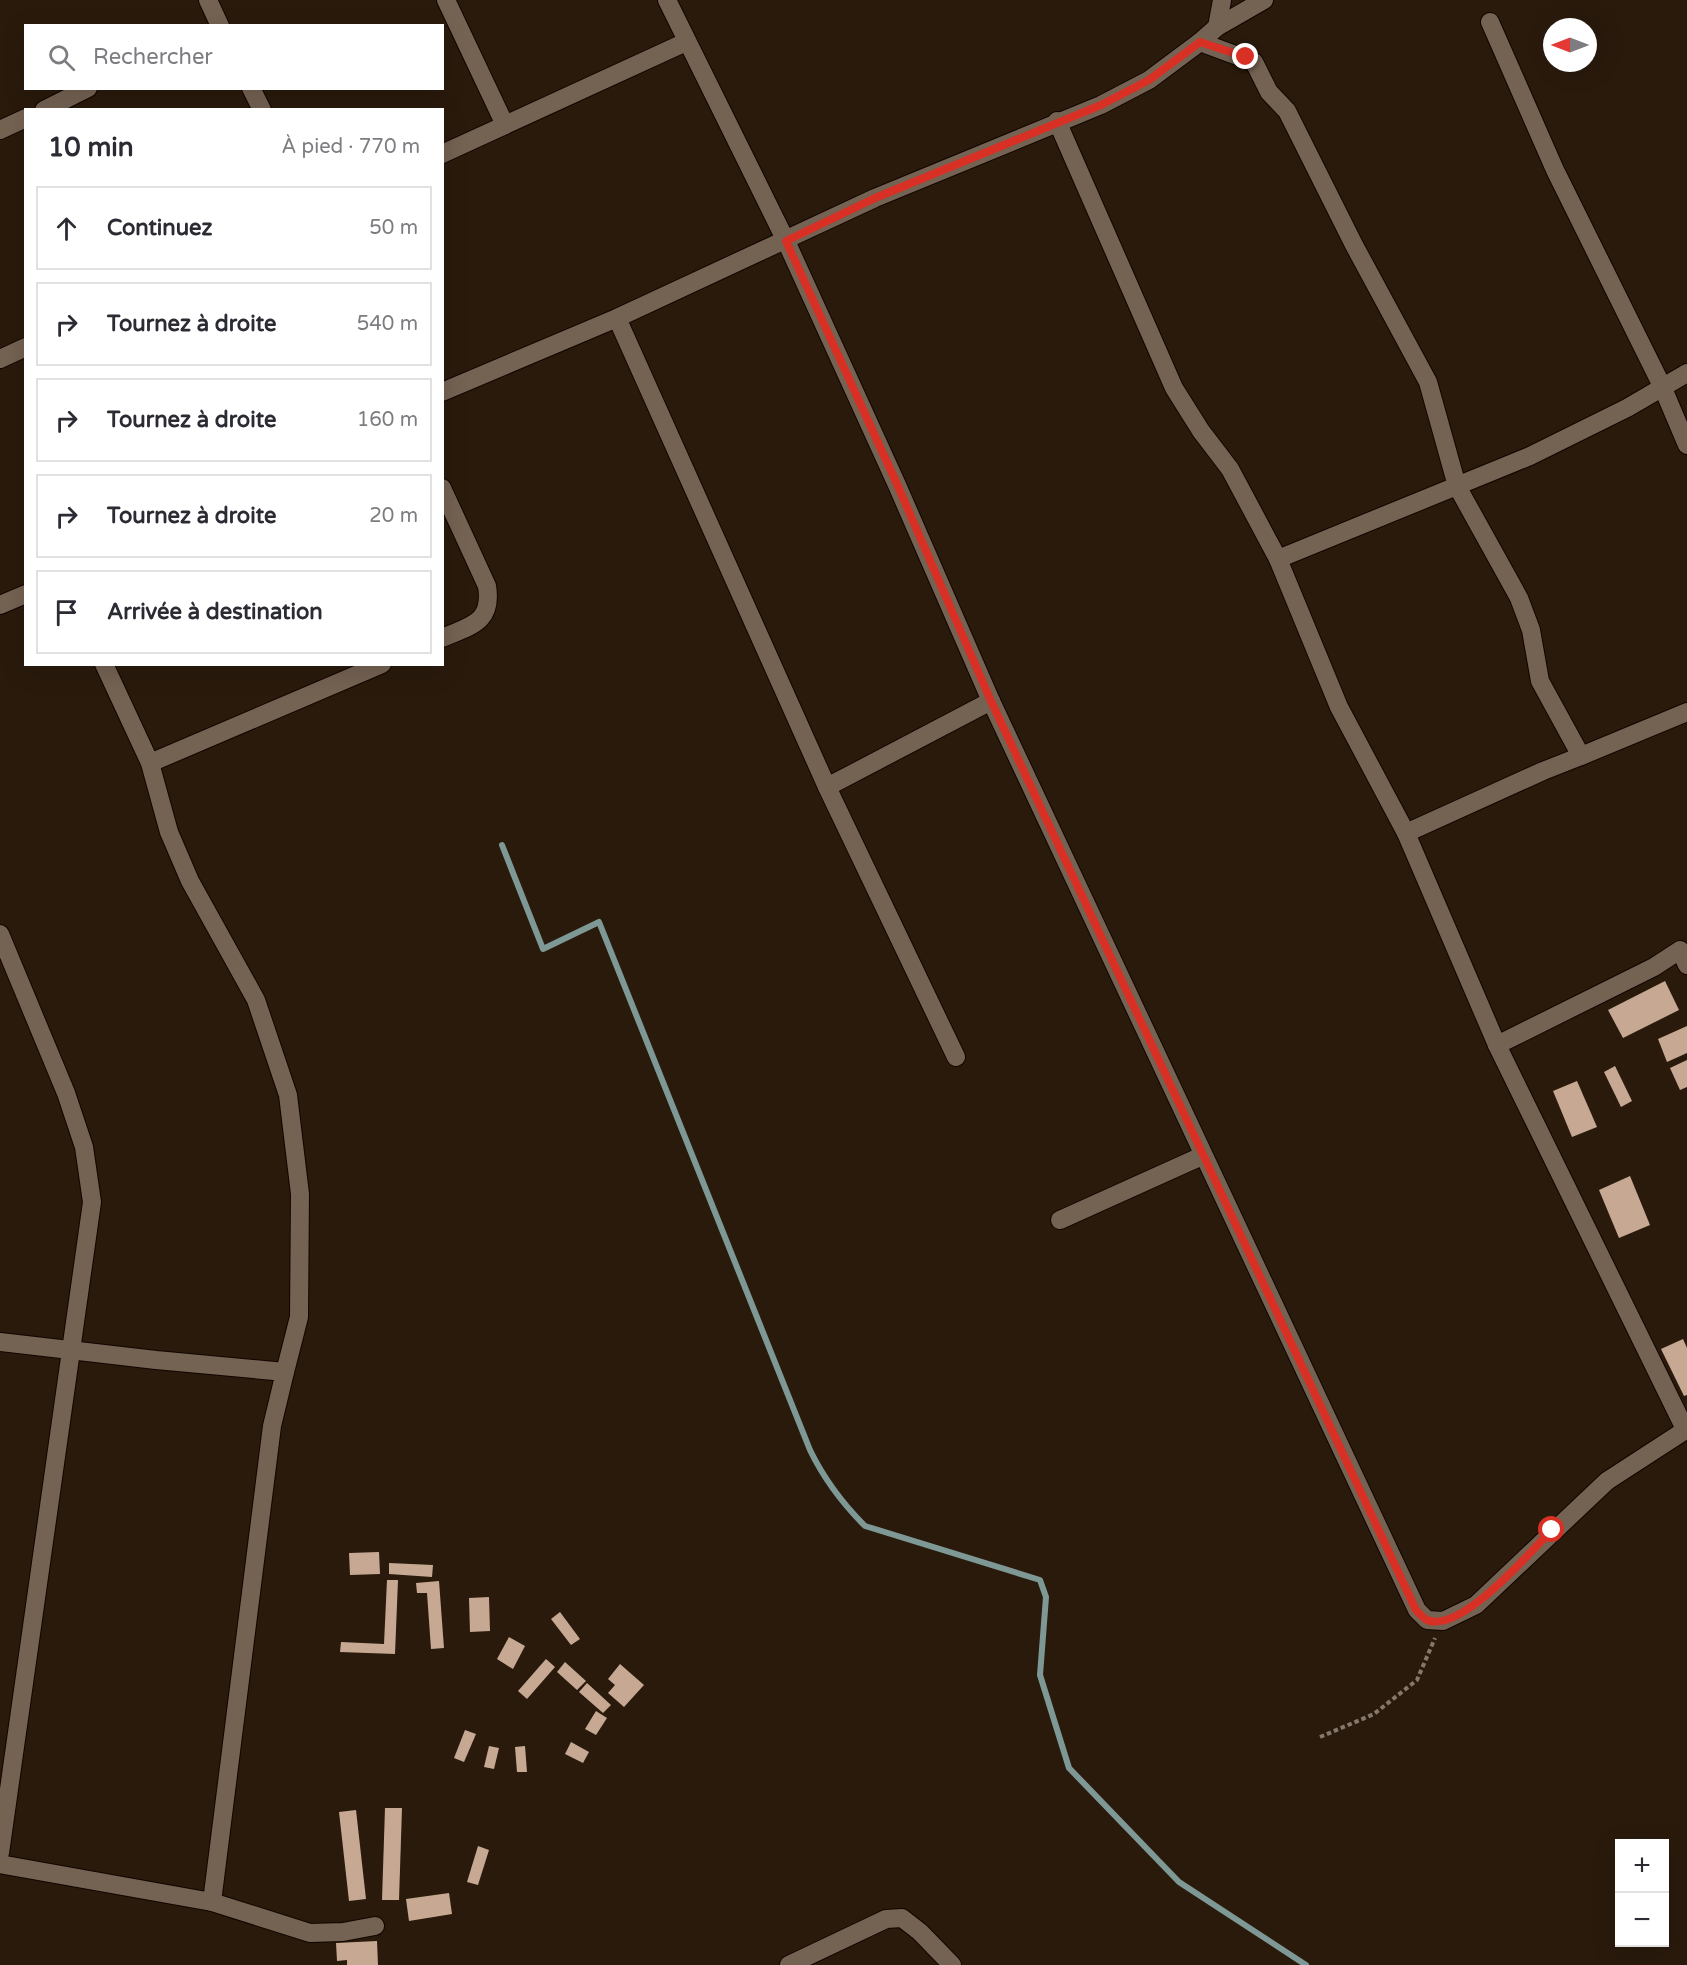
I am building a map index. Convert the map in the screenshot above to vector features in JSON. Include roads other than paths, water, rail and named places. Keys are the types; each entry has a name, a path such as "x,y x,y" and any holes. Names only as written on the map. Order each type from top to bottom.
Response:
{"street":[{"path":"208,0 220,24"},
{"path":"446,0 505,125"},
{"path":"667,0 786,241 897,484 991,701 1416,1610 1426,1620 1443,1621 1476,1605 1607,1481 1686,1429 1497,1045 1407,833 1339,707 1278,559 1230,469 1201,431 1174,388 1057,121"},
{"path":"1217,27 1222,0"},
{"path":"444,391 617,318 875,198 1057,121 1101,105 1149,80 1217,27 1264,0"},
{"path":"1490,22 1581,224 1662,386 1687,445"},
{"path":"444,153 686,42"},
{"path":"1200,42 1254,62 1269,92 1287,111 1354,245 1428,382 1457,486 1519,598 1531,630 1540,681 1581,756"},
{"path":"48,108 84,90"},
{"path":"252,90 261,108"},
{"path":"0,130 24,119"},
{"path":"617,318 827,787 956,1058"},
{"path":"0,359 24,348"},
{"path":"1278,559 1530,456 1627,408 1687,373"},
{"path":"444,492 487,586 489,596 483,617 477,624 444,637"},
{"path":"0,605 24,595"},
{"path":"105,666 150,763 169,832 190,881 256,1000 288,1095 300,1194 299,1317 272,1426 212,1902"},
{"path":"150,763 377,666"},
{"path":"827,787 991,701"},
{"path":"1407,833 1543,771 1687,712"},
{"path":"0,934 66,1093 84,1147 92,1202 0,1853"},
{"path":"1497,1045 1654,967 1685,954"},
{"path":"1060,1220 1202,1156"},
{"path":"0,1342 72,1352 285,1372"},
{"path":"0,1864 212,1902 310,1933 343,1932 375,1926"},
{"path":"789,1965 886,1919 902,1918 920,1932 952,1965"}],"waterway":[{"path":"502,845 543,949 599,922 810,1450 834,1490 865,1526 1040,1580 1046,1597 1040,1675 1069,1768 1179,1882 1306,1965"}]}
